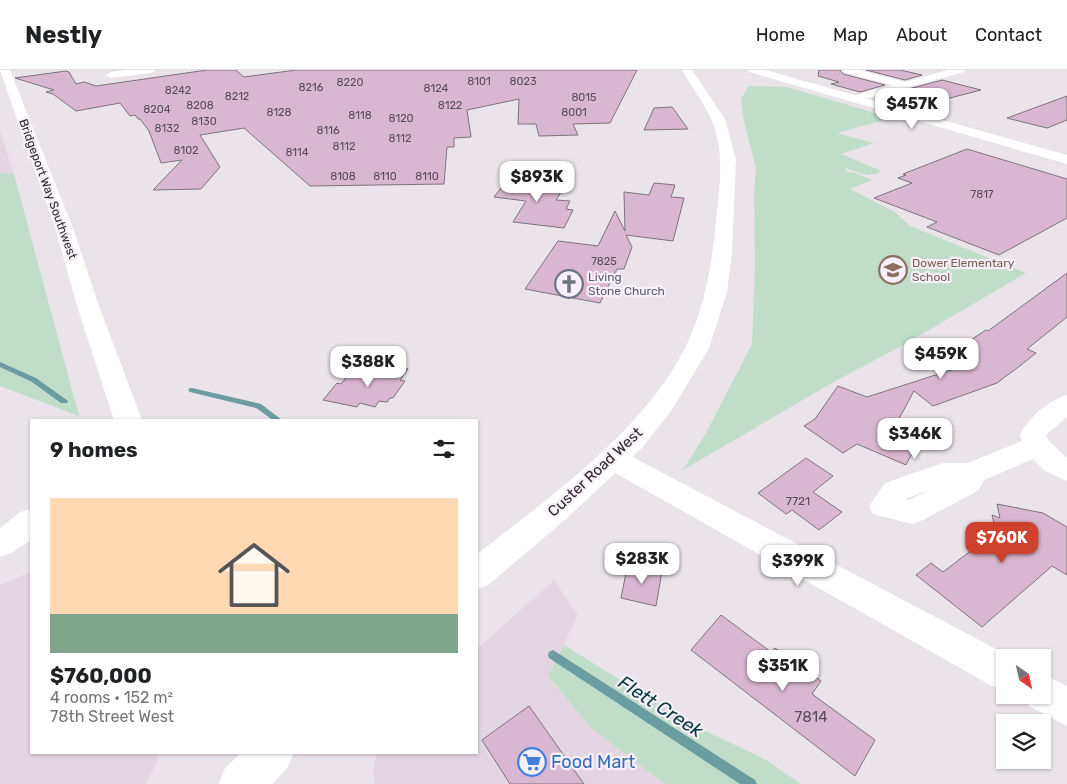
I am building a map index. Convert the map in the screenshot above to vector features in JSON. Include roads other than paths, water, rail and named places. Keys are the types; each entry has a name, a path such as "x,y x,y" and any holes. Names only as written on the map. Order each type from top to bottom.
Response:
{"main road":[{"name":"Custer Road West","path":"478,573 613,459 650,420 674,387 697,348 716,292 722,253 729,160 718,119 688,70"},
{"path":"753,70 1067,160"},
{"name":"Bridgeport Way Southwest","path":"5,79 64,231 128,419"}],"street":[{"path":"111,76 151,70"},
{"path":"847,70 904,85"},
{"path":"854,99 960,70"},
{"path":"1067,403 1036,429 1033,435 1036,446 1055,464 1067,471"},
{"path":"970,474 1036,446"},
{"path":"613,459 996,668"},
{"path":"0,544 19,532 30,522"},
{"path":"1051,698 1067,707"}],"waterway":[{"name":"Flett Creek","path":"0,364 34,380 64,401"},
{"name":"Flett Creek","path":"192,390 258,406 277,419"},
{"name":"Flett Creek","path":"553,655 751,784"}],"place":[{"name":"Dower Elementary School","path":"893,270"},
{"name":"Living Stone Church","path":"569,284"},
{"name":"Food Mart","path":"532,762"}]}
